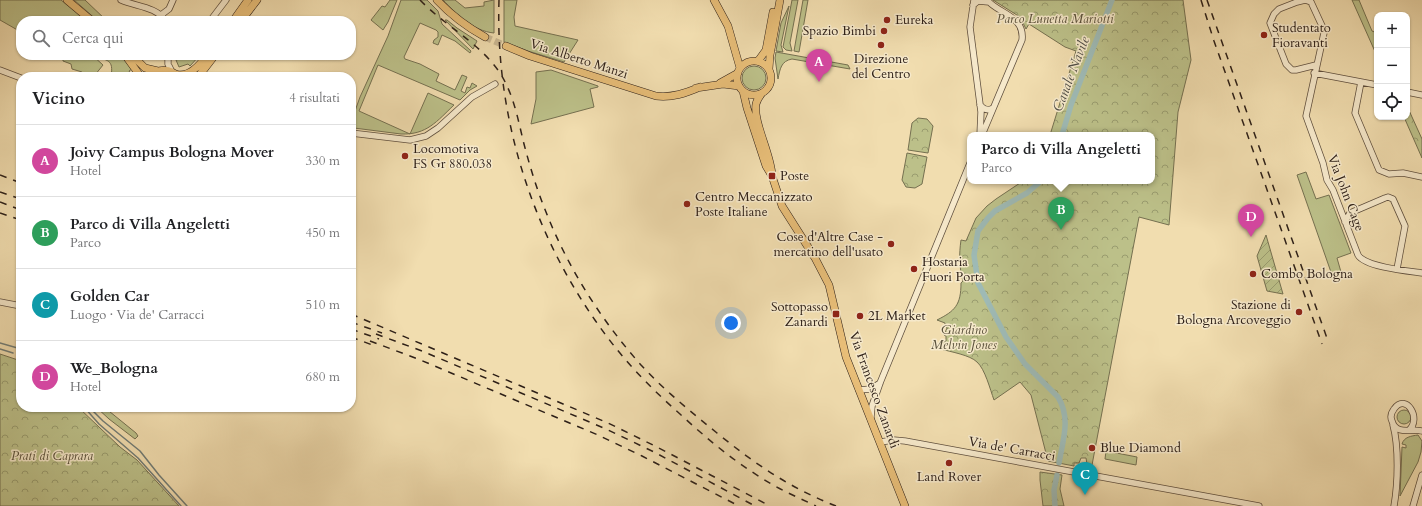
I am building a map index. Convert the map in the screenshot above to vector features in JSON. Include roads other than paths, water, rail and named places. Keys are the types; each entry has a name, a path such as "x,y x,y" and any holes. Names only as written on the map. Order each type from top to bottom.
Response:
{"main road":[{"path":"67,0 86,16"},
{"path":"237,16 248,0"},
{"path":"245,16 257,0"},
{"path":"437,0 456,19 485,37"},
{"path":"714,0 728,26 735,46 739,71 737,79 741,88 753,95 762,93 766,90 772,79 769,69 770,55 780,0"},
{"path":"739,71 745,64 754,61 766,50 775,0"},
{"name":"Via Alberto Manzi","path":"506,46 530,56 646,92 667,93 718,84 739,71"},
{"path":"735,46 742,56 763,63 769,69"},
{"path":"129,60 137,72"},
{"path":"137,60 145,68 159,71 166,70 171,72"},
{"path":"190,72 203,60"},
{"path":"202,72 211,60"},
{"name":"Via Alberto Manzi","path":"718,84 741,88"},
{"name":"Via Francesco Zanardi","path":"741,88 756,140 766,166 772,176 782,206 815,258 829,285 843,347 905,506"},
{"name":"Via Francesco Zanardi","path":"762,93 757,100 756,111 771,165 772,176"}],"street":[{"path":"122,0 152,10 161,15 170,9 173,0"},
{"path":"214,16 226,0"},
{"path":"1305,0 1311,2 1324,33 1316,65 1292,70 1286,64 1270,23 1274,14 1279,9 1305,0"},
{"path":"981,132 980,105 970,27 973,3 978,1 988,1 1018,22 1022,31 1022,40 982,132"},
{"path":"159,71 166,60"},
{"path":"168,60 168,64 174,72"},
{"name":"Via John Cage","path":"1316,65 1306,116 1307,122 1323,162 1327,180 1333,190 1356,252 1360,259 1370,263 1422,273"},
{"path":"0,70 16,76"},
{"path":"1314,73 1374,84"},
{"path":"1361,82 1355,113 1379,170 1389,174 1403,173 1422,177"},
{"path":"356,134 410,140 426,136 438,128 472,97 495,84"},
{"path":"1410,93 1422,95"},
{"path":"980,105 982,108 986,109 993,108"},
{"path":"871,420 872,406 880,383 967,170"},
{"path":"1345,222 1350,213 1388,197 1393,200 1405,226 1397,269"},
{"path":"0,302 16,305"},
{"path":"859,390 871,389 880,383"},
{"path":"1392,421 1395,427 1407,431 1417,430 1421,426 1415,408 1408,404 1399,405 1393,410 1392,421 1396,444 1396,488 1394,506"},
{"path":"1396,444 1398,437 1412,429 1417,423 1417,412"},
{"name":"Via de' Carracci","path":"880,442 894,440 905,441 1259,506"},
{"path":"1413,506 1422,475"}],"waterway":[{"name":"Canale Navile","path":"1063,132 1071,105 1112,0"},
{"name":"Canale Navile","path":"1038,184 1027,193 995,211 988,218 978,231 974,255 978,283 1006,337 1025,364 1058,397 1062,405 1065,429 1059,463"},
{"path":"0,343 16,348"},
{"path":"0,349 13,353"},
{"path":"88,412 99,424 138,458 181,506"},
{"path":"94,412 140,451 187,506"},
{"name":"Canale Navile","path":"1055,506 1054,490 1057,475"}],"tunnel":[{"path":"485,37 506,46"}],"railway":[{"path":"420,0 483,53 492,62 505,81 512,99 534,178 543,204 564,253 599,312 626,348 668,392 745,455 788,483 836,506"},
{"path":"499,0 500,45 504,90 512,135 540,221 560,262 582,301 608,338 633,368 699,431 749,470 781,489 816,506"},
{"path":"1201,0 1214,41 1322,344"},
{"path":"1207,0 1328,341"},
{"path":"402,156 407,156"},
{"path":"0,175 16,181"},
{"path":"0,192 16,197"},
{"path":"0,202 16,208"},
{"path":"0,213 16,218"},
{"path":"356,316 608,423 770,506"},
{"path":"356,324 382,333"},
{"path":"356,331 379,339"},
{"path":"376,334 422,351 606,429 654,452 755,506"},
{"path":"356,339 375,346"},
{"path":"370,341 418,359 598,435 739,506"}],"place":[{"name":"Eureka","path":"887,20"},
{"name":"Spazio Bimbi","path":"884,31"},
{"name":"Studentato Fioravanti","path":"1264,35"},
{"name":"Direzione del Centro","path":"881,45"},
{"name":"Joivy Campus Bologna Mover","path":"819,82"},
{"name":"Locomotiva FS Gr 880.038","path":"405,156"},
{"name":"Poste","path":"772,176"},
{"name":"Centro Meccanizzato Poste Italiane","path":"687,204"},
{"name":"Parco di Villa Angeletti","path":"1061,230"},
{"name":"We_Bologna","path":"1251,237"},
{"name":"Cose d'Altre Case - mercatino dell'usato","path":"891,244"},
{"name":"Hostaria Fuori Porta","path":"914,269"},
{"name":"Combo Bologna","path":"1253,274"},
{"name":"Stazione di Bologna Arcoveggio","path":"1299,312"},
{"name":"Sottopasso Zanardi","path":"836,314"},
{"name":"2L Market","path":"860,316"},
{"name":"Blue Diamond","path":"1092,448"},
{"name":"Land Rover","path":"949,463"},
{"name":"Golden Car","path":"1085,495"}],"park label":[{"name":"Parco Lunetta Mariotti","path":"1055,19"},
{"name":"Giardino Melvin Jones","path":"964,338"},
{"name":"Prati di Caprara","path":"52,456"}]}
